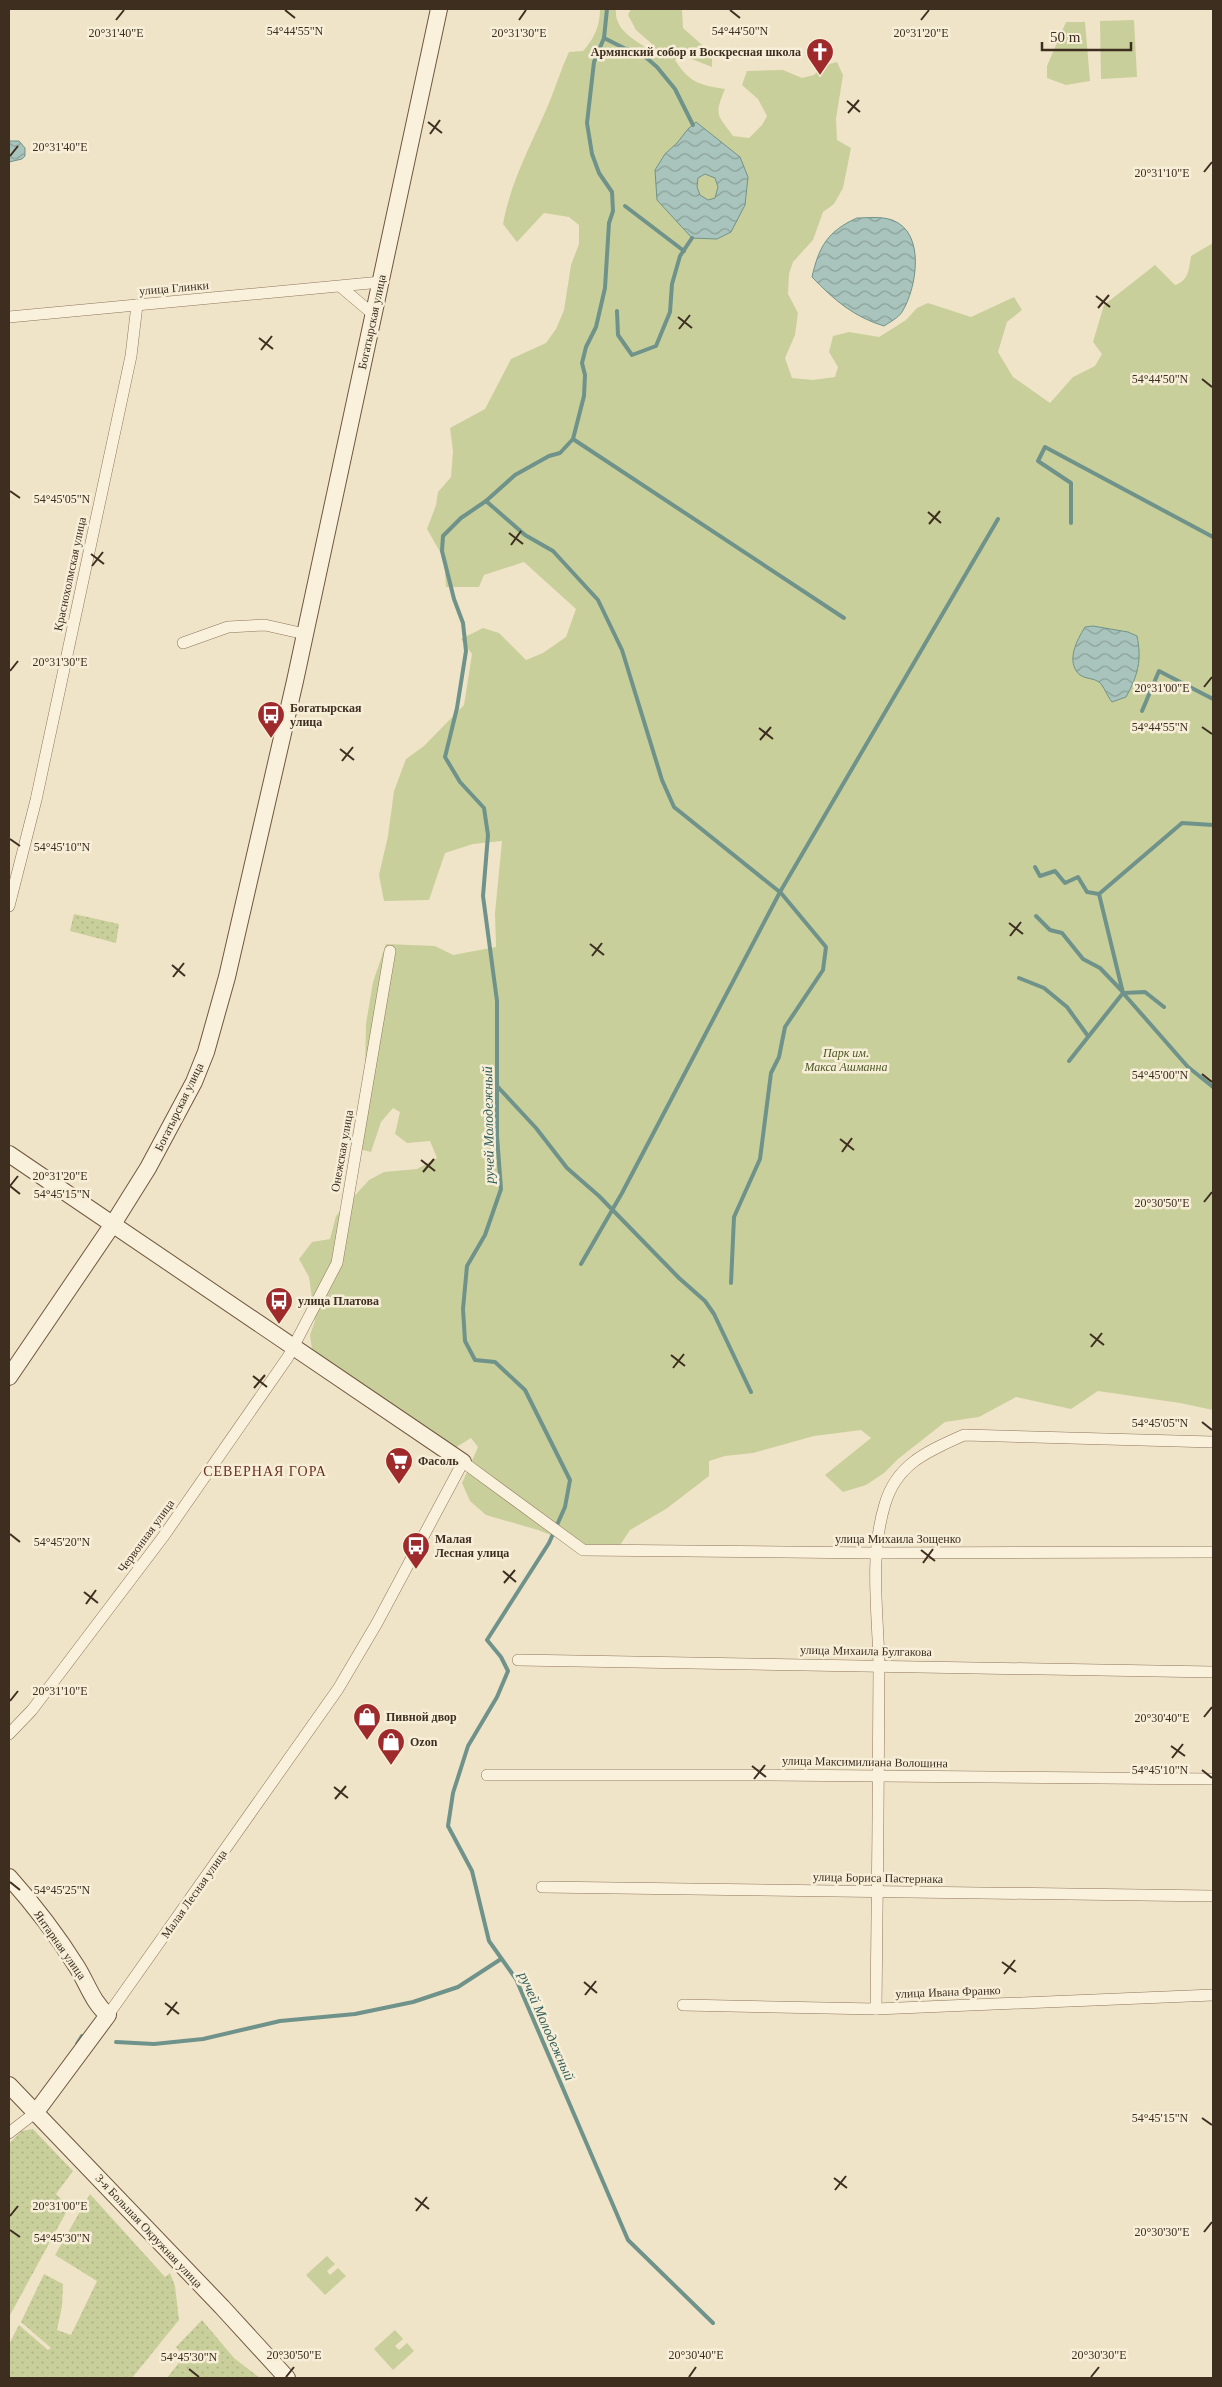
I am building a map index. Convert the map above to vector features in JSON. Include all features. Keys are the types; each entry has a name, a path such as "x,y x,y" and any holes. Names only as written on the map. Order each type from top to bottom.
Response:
{"street":[{"name":"Богатырская улица","path":"9,1377 113,1224 174,1123 206,1052 227,977 305,634 439,9"},
{"name":"улица Глинки","path":"9,317 381,282"},
{"path":"341,287 374,315"},
{"name":"Краснохолмская улица","path":"9,906 36,800 130,356 137,305"},
{"path":"183,643 228,626 265,625 305,634"},
{"name":"Онежская улица","path":"295,1347 336,1263 390,951"},
{"path":"9,1154 463,1462"},
{"name":"Червонная улица","path":"9,1734 32,1710 163,1537 295,1347"},
{"path":"876,2009 878,1665 876,1553 885,1503 904,1468 933,1449 964,1435 1213,1442"},
{"name":"улица Михаила Зощенко","path":"463,1462 583,1550 876,1553 1213,1552"},
{"name":"Малая Лесная улица","path":"36,2112 108,2015 338,1689 436,1516 463,1462"},
{"name":"улица Михаила Булгакова","path":"518,1660 1213,1672"},
{"name":"улица Максимилиана Волошина","path":"487,1775 1213,1779"},
{"name":"Янтарная улица","path":"9,1878 52,1930 86,1982 94,1998 108,2015"},
{"name":"улица Бориса Пастернака","path":"542,1887 1213,1896"},
{"name":"улица Ивана Франко","path":"683,2005 876,2009 1213,1995"},
{"name":"3-я Большая Окружная улица","path":"9,2085 287,2378"},
{"path":"9,2133 36,2112"}],"green space":[{"name":"Парк им. Макса Ашманна","path":"600,9 616,9 618,23 626,33 649,50 652,44 636,30 628,15 631,9 682,9 683,28 712,54 712,67 679,54 675,60 690,78 701,84 725,89 718,110 723,123 733,136 749,138 762,125 767,116 758,99 742,85 747,71 783,70 802,78 814,75 822,66 837,62 843,75 836,119 837,140 851,148 843,188 834,204 823,212 813,240 793,262 789,274 788,294 798,313 795,335 785,358 792,378 813,380 835,377 838,367 829,352 833,336 849,332 879,337 906,320 917,308 928,303 971,317 1014,297 1022,310 1007,322 998,352 1013,377 1050,403 1073,377 1095,366 1102,354 1093,342 1104,305 1155,265 1175,285 1180,283 1188,274 1191,256 1213,243 1213,1410 1180,1403 1098,1391 1071,1409 1016,1397 979,1417 945,1422 898,1459 884,1473 866,1485 843,1492 825,1475 871,1438 861,1430 814,1436 753,1453 725,1456 709,1461 709,1476 666,1509 630,1530 620,1545 599,1554 538,1530 486,1515 470,1501 462,1483 478,1447 471,1438 455,1448 312,1350 310,1335 315,1321 309,1277 299,1259 312,1242 330,1239 336,1216 369,1180 384,1172 417,1169 437,1158 430,1141 407,1143 395,1134 400,1112 393,1108 381,1122 371,1152 351,1147 365,1071 366,1024 373,982 386,944 435,946 453,955 496,947 495,913 502,841 473,844 445,853 429,900 384,901 379,875 388,836 394,791 406,759 424,746 464,705 472,654 461,639 483,628 499,633 526,660 543,653 566,637 576,609 524,562 484,575 479,587 446,587 444,559 427,529 436,505 438,492 451,477 453,451 450,428 485,409 511,359 546,343 556,329 564,310 571,265 579,244 579,225 569,217 544,213 517,242 503,224 511,192 563,65 569,52 583,51 590,42 598,27"},
{"path":"1134,20 1137,77 1101,79 1100,21"},
{"path":"1066,22 1085,22 1090,81 1066,85 1047,78 1047,66"},
{"path":"74,914 119,924 116,943 70,931"},
{"path":"33,2129 73,2171 56,2194 69,2207 9,2317 9,2144 21,2131"},
{"path":"90,2194 165,2277 170,2273 175,2286 179,2320 132,2378 9,2378 9,2344 19,2325 48,2350 51,2348 21,2322 44,2274 63,2284 62,2306 57,2330 71,2335 97,2281 55,2255"},
{"path":"327,2256 335,2264 327,2271 330,2275 338,2268 346,2276 325,2295 306,2275"},
{"path":"202,2320 234,2358 260,2378 167,2378 184,2356 176,2347"},
{"path":"395,2330 403,2339 395,2346 399,2350 407,2343 414,2351 393,2370 374,2349"}],"water":[{"path":"696,122 740,157 748,177 745,205 731,232 717,239 692,238 657,200 655,170 665,154","holes":["705,174 715,178 718,187 715,198 708,200 700,195 697,187 698,178"]},
{"path":"9,141 19,141 25,148 25,156 22,159 9,162"},
{"path":"857,218 892,220 903,226 910,236 914,248 914,276 907,302 902,312 884,326 863,318 845,307 812,277 818,257 826,241 839,228"},
{"path":"1093,626 1128,632 1137,636 1139,660 1133,682 1126,697 1112,702 1101,684 1080,675 1073,664 1074,651 1079,638 1085,627"}],"waterway":[{"name":"ручей Молодежный","path":"607,9 604,38 594,62 587,123 592,154 599,173 612,192 613,211 609,223 605,288 596,327 586,347 582,363 585,375 584,396 573,439 560,453 549,456 515,475 486,501 461,518 443,536 442,551 454,599 463,623 466,651 457,708 445,757 460,782 484,808 488,835 483,896 497,1001 497,1136 501,1189 485,1235 467,1266 463,1309 465,1341 475,1360 495,1362 525,1390 570,1480 565,1507 549,1543 487,1640 501,1657 508,1671 497,1697 468,1746 453,1793 448,1826 472,1871 489,1941 516,1979 628,2240 713,2323"},
{"path":"604,38 626,49 642,54 657,67 675,89 693,125"},
{"path":"625,206 684,251"},
{"path":"617,311 618,335 632,355 656,346 670,312 672,284 680,256 692,238"},
{"path":"573,439 844,618"},
{"path":"1071,523 1071,483 1038,461 1045,447 1213,537"},
{"path":"486,501 525,535 553,551 598,600 622,650 662,780 674,807 781,893 826,947 823,970 785,1027 779,1057 771,1073 760,1159 734,1217 731,1283"},
{"path":"581,1264 622,1193 780,892 998,519"},
{"path":"1142,711 1159,671 1213,699"},
{"path":"1213,825 1182,823 1099,894 1123,993 1188,1067 1213,1087"},
{"path":"1035,867 1040,876 1055,871 1065,883 1078,877 1087,892 1099,894"},
{"path":"1036,916 1050,930 1062,933 1083,959 1100,968 1122,991"},
{"path":"1019,978 1044,988 1067,1007 1088,1036"},
{"path":"1069,1061 1123,993 1145,992 1164,1007"},
{"path":"497,1086 536,1128 567,1168 599,1196 679,1278 705,1301 714,1314 751,1392"},
{"path":"116,2042 154,2044 203,2039 280,2021 355,2014 413,2002 458,1987 501,1959"},
{"path":"77,2044 82,2036"}],"place":[{"name":"Армянский собор и Воскресная школа","path":"820,76"},
{"name":"Богатырская улица","path":"271,739"},
{"name":"улица Платова","path":"279,1325"},
{"name":"Фасоль","path":"399,1485"},
{"name":"Малая Лесная улица","path":"416,1570"},
{"name":"Пивной двор","path":"367,1741"},
{"name":"Ozon","path":"391,1766"}],"district":[{"name":"СЕВЕРНАЯ ГОРА","path":"265,1471"}]}
